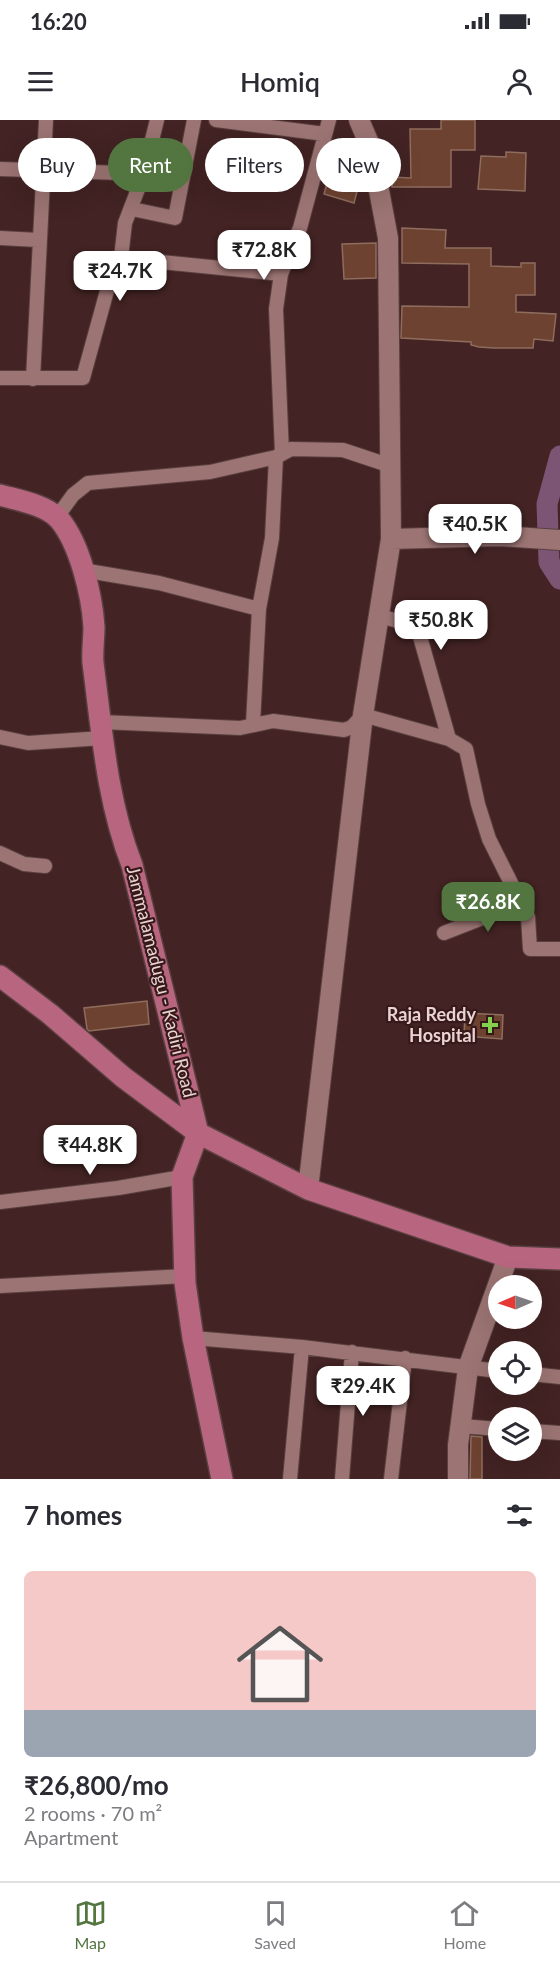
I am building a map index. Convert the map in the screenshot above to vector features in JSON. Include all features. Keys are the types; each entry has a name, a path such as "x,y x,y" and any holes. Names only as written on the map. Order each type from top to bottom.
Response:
{"main road":[{"path":"308,1189 363,715 391,539 388,238 371,148 359,120"},
{"path":"0,495 39,507 57,518"},
{"name":"Jammalamadugu - Kadiri Road","path":"57,518 71,537 91,597 94,628 93,659 118,828 132,865 202,1135"},
{"path":"391,539 499,536 560,540"},
{"path":"0,976 50,1014 123,1077 202,1135 308,1189 508,1257 560,1259"},
{"path":"202,1135 183,1177 185,1276 199,1339 222,1479"},
{"path":"202,1135 191,1205 199,1339 229,1441 233,1479"},
{"path":"458,1479 468,1368 508,1257"}],"street":[{"path":"45,138 46,120"},
{"path":"152,138 157,120"},
{"path":"132,209 175,218 194,120"},
{"path":"216,120 327,127 300,228 281,274 276,309 279,456 272,538 259,609 253,724"},
{"path":"0,169 18,170"},
{"path":"33,379 41,192"},
{"path":"121,258 125,223 138,192"},
{"path":"0,238 38,240"},
{"path":"0,378 83,378 116,258 281,274"},
{"path":"57,518 73,495 88,483 210,472 279,456 291,449 343,450 391,466"},
{"path":"82,570 159,583 259,609"},
{"path":"379,616 417,626 449,740"},
{"path":"0,737 28,743 102,730 240,728 273,721 344,730 352,727 363,715 449,740 466,749 478,804 489,839 528,917 531,949 560,949"},
{"path":"0,853 24,864 45,866"},
{"path":"444,933 521,903"},
{"path":"0,1202 118,1188 183,1177"},
{"path":"0,1287 185,1276"},
{"path":"199,1339 352,1352 488,1370"},
{"path":"290,1479 302,1347"},
{"path":"342,1479 352,1352"},
{"path":"391,1479 405,1358"},
{"path":"542,1375 560,1377"},
{"path":"461,1426 488,1428"},
{"path":"542,1432 560,1433"}],"building":[{"path":"441,120 475,120 475,150 451,150 451,187 401,187 401,177 411,178 410,129 441,129"},
{"path":"506,152 526,153 525,191 478,189 481,156 506,157"},
{"path":"325,192 357,192 354,203 324,194"},
{"path":"402,228 446,230 445,248 491,248 491,266 521,267 521,263 535,263 535,295 516,295 516,312 556,314 553,341 534,339 533,348 494,348 471,345 471,342 401,338 402,306 469,307 469,264 402,263"},
{"path":"376,243 376,278 344,279 342,244"},
{"path":"147,1001 149,1024 89,1031 87,1029 84,1008"},
{"path":"465,1013 503,1015 502,1039 464,1036"},
{"path":"471,1436 482,1437 482,1479 470,1479"}],"waterway":[{"path":"560,456 547,504 549,562 560,579"}],"place":[{"name":"Raja Reddy Hospital","path":"490,1025"}]}
